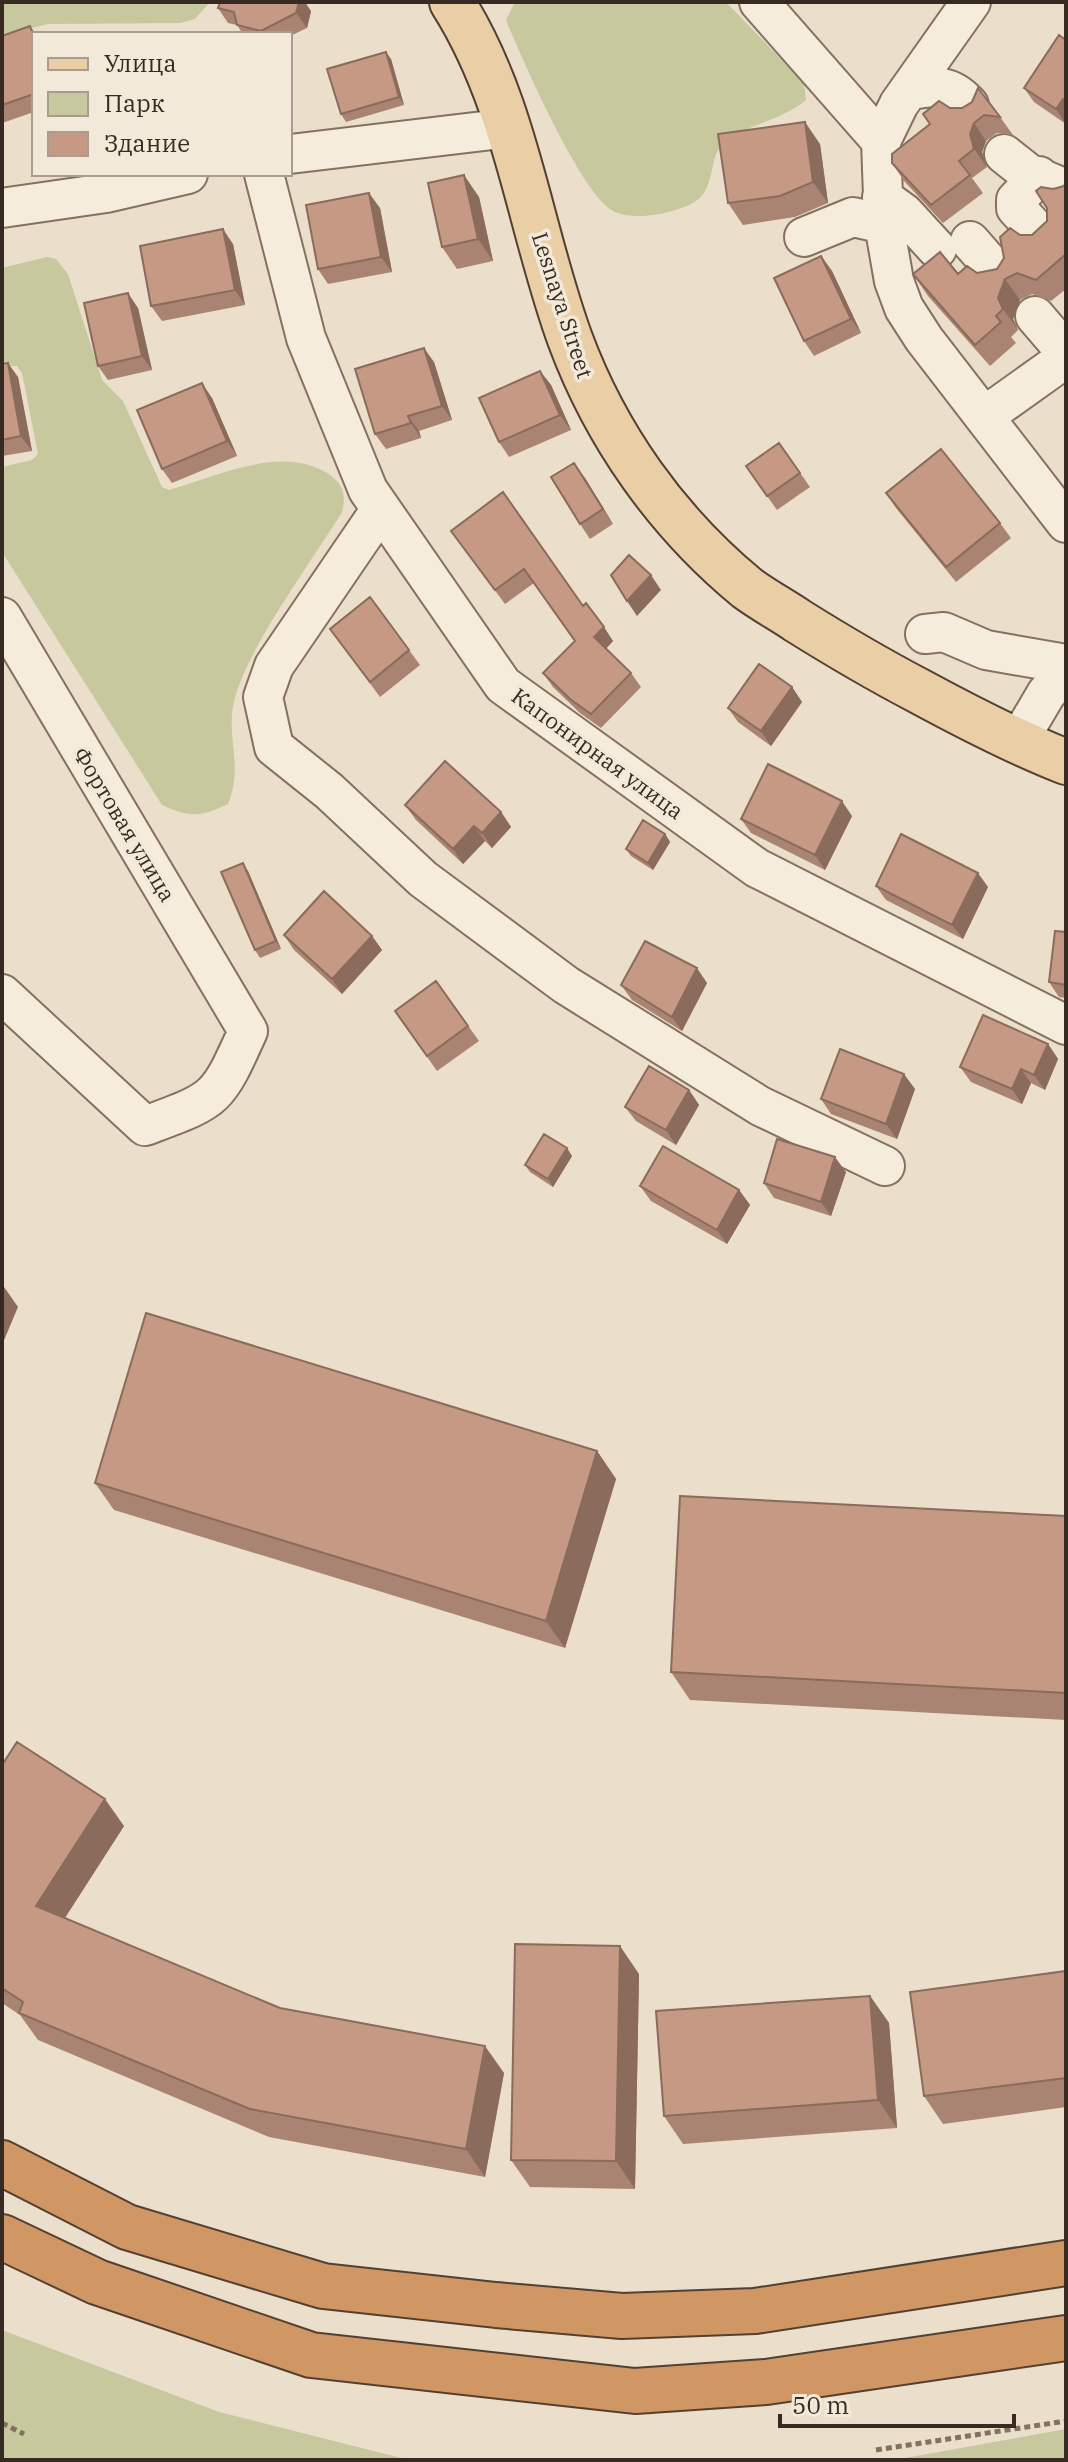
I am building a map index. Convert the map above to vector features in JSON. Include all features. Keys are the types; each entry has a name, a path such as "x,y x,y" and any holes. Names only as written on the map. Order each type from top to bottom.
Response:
{"highway":[{"path":"2,2163 127,2227 323,2286 496,2305 622,2316 755,2311 1066,2263"},
{"path":"2,2237 97,2282 311,2355 635,2391 766,2382 1066,2338"}],"main road":[{"name":"Lesnaya Street","path":"452,2 473,35 508,128 570,337 595,397 621,448 681,524 748,589 864,663 1017,743 1066,762"}],"street":[{"path":"759,2 881,141"},
{"path":"971,2 908,91 881,141 883,210 894,281 904,308 924,339 986,415 1066,523"},
{"path":"908,91 945,86 957,91 969,105"},
{"path":"292,154 508,128"},
{"path":"1004,154 1028,173 1052,182"},
{"path":"2,208 106,193 179,176"},
{"name":"Капонирная улица","path":"265,176 306,338 368,490 503,685 757,868 1066,1025"},
{"path":"1041,235 1016,208 1016,200 1052,182"},
{"path":"804,237 853,217 883,210 904,213 998,273"},
{"path":"986,415 1066,355 1035,316"},
{"path":"381,509 274,666 263,697 274,747 329,791 423,879 566,985 760,1106 885,1166"},
{"name":"Фортовая улица","path":"2,617 248,1031 222,1088 201,1105 145,1126 2,994"},
{"path":"925,634 944,632 986,650 1066,667 1017,743"}],"path":[{"path":"876,2450 1066,2421"},
{"path":"2,2423 24,2434"}],"green space":[{"path":"2,2 210,2 195,19 180,23 48,24 2,35"},
{"path":"515,2 726,2 804,83 806,100 722,144 707,187 696,201 656,215 632,216 613,211 600,200 569,153 525,64 506,20"},
{"path":"47,257 56,259 68,274 102,380 123,401 162,487 169,490 251,465 292,462 312,466 330,475 343,491 342,512 269,626 244,673 233,709 233,789 228,804 210,811 188,814 162,805 2,552 2,467 32,460 38,454 22,373 17,366 2,366 2,268"},
{"path":"2,2330 219,2412 409,2460 2,2460"},
{"path":"1066,2429 1066,2460 894,2460"}],"building":[{"path":"220,2 299,2 296,13 261,31 237,25 234,12 218,8"},
{"path":"30,26 32,32 32,95 2,105 2,36"},
{"path":"1059,35 1066,40 1066,101 1063,99 1056,109 1024,88"},
{"path":"386,52 399,97 341,114 327,69"},
{"path":"978,88 1000,117 984,115 974,123 970,134 974,149 959,161 970,175 931,205 892,163 892,154 930,124 923,114 939,101 950,108 962,108 972,102"},
{"path":"805,122 813,182 780,196 728,203 718,134"},
{"path":"464,175 478,239 442,247 428,183"},
{"path":"1066,182 1066,254 1036,280 1017,273 1005,279 998,298 1003,309 996,316 1001,322 975,345 913,274 940,252 958,274 967,266 977,273 997,269 1004,258 1000,237 1010,228 1020,235 1032,235 1047,221 1047,208 1036,191 1041,187 1053,189 1064,186"},
{"path":"369,193 381,257 318,269 306,205"},
{"path":"223,229 235,290 151,306 140,246"},
{"path":"821,256 851,319 804,341 774,278"},
{"path":"128,293 142,356 98,366 84,303"},
{"path":"424,348 442,406 408,416 411,423 375,434 355,369"},
{"path":"8,363 21,436 2,440 2,364"},
{"path":"540,371 560,415 499,442 479,398"},
{"path":"202,383 227,441 162,469 137,410"},
{"path":"779,443 800,473 767,496 746,466"},
{"path":"941,449 1000,523 946,567 886,493"},
{"path":"574,463 603,509 580,524 551,477"},
{"path":"503,492 583,606 586,603 604,627 594,637 631,673 591,714 543,673 575,641 524,569 495,590 451,531"},
{"path":"629,555 651,575 627,601 611,575"},
{"path":"370,597 409,650 370,682 330,629"},
{"path":"759,664 792,687 761,731 728,708"},
{"path":"445,761 501,812 482,833 474,826 453,849 405,805"},
{"path":"768,764 842,801 815,855 741,819"},
{"path":"643,820 665,834 648,863 626,849"},
{"path":"901,834 978,873 952,925 876,886"},
{"path":"243,863 276,941 255,950 221,872"},
{"path":"324,891 372,936 332,979 284,935"},
{"path":"1055,931 1066,932 1066,985 1049,982"},
{"path":"645,941 697,968 672,1017 621,985"},
{"path":"436,981 468,1026 427,1056 395,1011"},
{"path":"983,1015 1048,1044 1034,1075 1021,1069 1012,1089 960,1067"},
{"path":"840,1049 904,1074 886,1124 821,1099"},
{"path":"649,1066 689,1090 666,1130 625,1107"},
{"path":"544,1134 567,1148 548,1179 525,1165"},
{"path":"777,1139 835,1157 821,1202 764,1183"},
{"path":"663,1146 739,1190 717,1230 640,1186"},
{"path":"146,1313 597,1451 546,1621 95,1483"},
{"path":"680,1496 1066,1516 1066,1693 671,1672"},
{"path":"17,1742 105,1799 36,1906 280,2008 485,2046 466,2149 250,2109 19,2013 23,2002 2,1988 2,1765"},
{"path":"515,1944 620,1946 616,2161 511,2160"},
{"path":"1066,1971 1066,2078 924,2096 910,1992"},
{"path":"870,1996 878,2100 664,2116 656,2011"}]}
